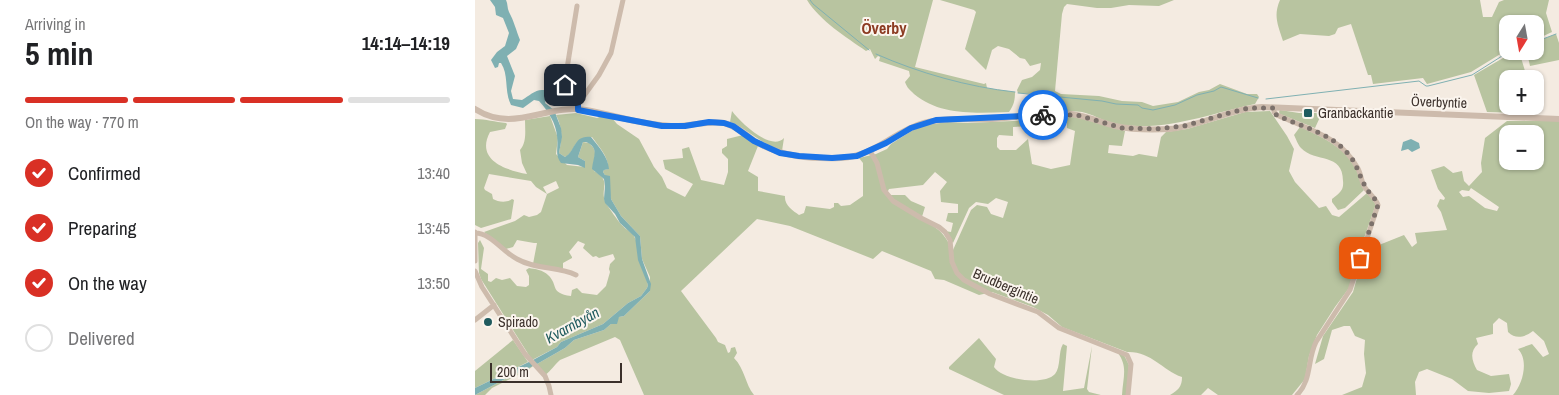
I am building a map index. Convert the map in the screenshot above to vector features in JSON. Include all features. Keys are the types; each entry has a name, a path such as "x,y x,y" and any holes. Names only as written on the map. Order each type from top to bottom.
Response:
{"street":[{"path":"577,6 565,85 578,107 599,75 611,52 623,0"},
{"name":"Överbyntie","path":"475,109 486,116 500,120 546,114 578,107 662,126 685,126 709,122 724,123 733,126 773,151 793,156 842,158 857,156 870,151 916,126 944,120 1071,114 1085,116 1122,128 1156,129 1184,126 1249,108 1559,119"},
{"path":"1274,108 1275,114 1321,134 1339,145 1350,155 1358,169 1363,184 1377,201 1378,205 1350,290 1314,345 1305,387 1297,395"},
{"name":"Brudbergintie","path":"870,151 877,163 884,190 893,201 945,232 950,240 953,262 957,273 964,280 991,294 1038,312 1059,328 1127,355 1131,364 1128,395"},
{"path":"475,261 475,232 488,237 519,260 537,267 568,270 576,275"},
{"path":"475,271 482,288 529,360 548,382 551,395"},
{"path":"475,320 494,305"}],"green space":[{"path":"807,0 933,0 915,67 986,83 987,88 1015,92 1012,107 1009,112 972,113 947,110 924,101 909,89 905,82 910,76 909,71 879,61 880,57 878,56 875,59 870,49 866,51 834,28 812,8"},
{"path":"940,0 1174,0 1159,6 1129,5 1111,8 1067,4 1062,14 1055,91 1061,94 1099,96 1122,101 1142,102 1153,106 1178,102 1220,84 1247,94 1257,94 1259,97 1255,104 1183,122 1153,126 1114,124 1078,111 1048,113 1051,97 1042,94 1018,93 1017,90 1022,80 1032,77 1040,70 1041,63 1030,66 1025,59 1020,58 1009,49 998,46 992,50 986,70 965,49 976,12"},
{"path":"1280,0 1480,0 1483,17 1492,17 1499,2 1504,0 1549,0 1546,13 1552,32 1544,36 1544,15 1499,15 1499,55 1471,72 1427,84 1423,78 1373,84 1371,75 1368,75 1351,24 1338,28 1335,34 1329,36 1300,34 1283,41 1278,25 1278,6"},
{"path":"1556,34 1559,43 1559,60 1530,66 1529,60 1544,60 1544,39"},
{"path":"1500,60 1522,60 1525,70 1499,70 1499,112 1487,112 1474,75"},
{"path":"1280,110 1299,113 1328,113 1329,115 1321,115 1315,128 1280,114"},
{"path":"732,111 742,122 764,139 778,141 784,138 782,151 768,145 730,122"},
{"path":"1270,111 1294,149 1289,171 1295,182 1319,208 1326,206 1332,215 1339,217 1367,193 1375,203 1349,288 1317,335 1309,356 1305,379 1292,395 1218,395 1208,388 1201,395 1170,395 1179,388 1182,377 1143,354 1127,352 1062,327 1048,315 1033,307 992,292 979,295 944,280 935,279 931,271 882,251 873,259 790,226 757,219 681,291 718,342 725,345 728,353 731,348 735,347 737,353 734,358 741,367 754,395 644,395 620,340 615,337 560,360 545,375 537,364 565,348 574,340 604,330 619,317 624,316 650,291 650,277 642,259 640,236 621,216 611,199 603,172 608,169 605,156 592,137 580,140 565,157 559,153 561,134 556,115 576,113 597,118 602,116 612,118 617,124 639,139 667,188 685,197 693,184 665,169 663,160 683,158 682,149 689,147 701,180 724,185 728,172 728,159 722,153 722,149 727,146 727,139 743,135 758,146 748,171 758,177 758,191 785,196 787,205 799,215 804,213 806,206 830,209 834,207 834,203 838,203 841,206 850,205 863,196 863,163 859,158 887,149 891,144 913,130 926,125 947,122 1033,120 1033,126 1013,127 1013,136 999,135 997,147 1000,150 1016,150 1028,139 1032,164 1051,169 1070,165 1075,131 1067,128 1067,123 1055,122 1052,128 1040,127 1038,121 1042,118 1077,117 1125,131 1122,146 1109,145 1108,153 1133,156 1139,154 1157,157 1161,137 1166,132 1187,129 1245,112","holes":["935,172 947,182 940,191 941,202 958,204 958,213 948,213 946,221 953,223 951,232 945,231 953,243 969,208 976,202 988,204 996,198 1008,202 1003,218 991,214 987,207 977,205 971,210 953,250 940,231 921,220 925,207 911,201 905,195 886,195 889,189 923,185"]},
{"path":"550,116 558,138 556,154 567,165 585,167 585,161 578,157 583,142 589,143 593,147 595,153 593,167 594,171 603,178 605,201 619,222 634,236 648,285 641,296 628,303 603,324 561,342 557,347 532,360 481,279 478,243 480,240 484,248 481,269 488,274 488,281 491,282 496,278 502,280 510,278 517,286 526,287 529,285 529,276 526,270 529,268 548,275 557,291 571,296 572,290 577,288 582,293 597,295 606,286 610,264 615,259 613,254 599,258 593,257 583,248 585,244 578,241 569,252 572,258 563,263 563,269 533,264 537,243 517,240 513,247 506,249 484,232 515,221 524,215 529,217 541,212 547,194 536,187 531,181 489,174 484,188 492,194 493,199 503,202 514,200 511,219 481,228 475,225 475,119 507,124 505,129 490,132 486,142 487,150 495,162 510,170 527,174 522,163 520,150 525,140 525,120","holes":["556,181 559,188 547,194 543,187"]},
{"path":"1507,121 1559,121 1559,395 1513,395 1520,385 1524,365 1518,349 1532,344 1543,357 1549,354 1544,341 1533,331 1524,336 1514,336 1508,332 1507,323 1499,318 1493,324 1493,334 1476,338 1478,344 1473,350 1472,357 1477,370 1491,376 1509,374 1511,384 1509,391 1489,393 1468,391 1452,379 1427,369 1419,372 1415,382 1416,395 1342,395 1362,387 1366,373 1365,340 1355,336 1350,326 1332,330 1324,359 1315,364 1323,336 1353,292 1362,260 1370,260 1379,245 1404,235 1412,247 1417,243 1415,233 1447,230 1437,206 1440,199 1444,200 1445,198 1438,189 1431,170 1444,166 1453,173 1462,171 1464,181 1469,186 1482,172 1481,163 1485,138 1499,127 1499,170 1544,170 1544,125 1502,125","holes":["1471,188 1499,207 1497,211 1485,208 1469,196 1463,197 1459,192 1462,190 1469,191"]},
{"path":"1300,127 1338,148 1351,160 1356,168 1364,190 1345,208 1338,210 1332,202 1332,199 1343,187 1342,172 1333,162 1307,153 1301,148 1294,135"},
{"path":"979,338 996,359 994,367 999,372 1024,380 1050,378 1057,371 1061,347 1063,344 1067,346 1063,391 1084,388 1092,346 1087,389 1089,392 1101,395 1004,395 949,369"},
{"path":"513,340 528,362 475,388 475,371"},
{"path":"1118,353 1124,355 1129,365 1127,395 1122,395 1124,368"},
{"path":"532,365 528,370 492,388 485,395 475,395"}],"water":[{"path":"490,0 506,0 520,40 516,49 507,56 515,76 511,91 513,99 522,100 541,90 549,92 545,103 554,110 561,128 562,137 559,153 565,157 581,138 591,137 600,148 609,169 603,172 605,175 610,176 611,199 621,216 640,236 642,259 651,284 650,291 624,316 619,317 617,324 611,324 604,330 574,340 565,348 537,364 475,395 475,388 533,360 557,347 561,342 603,324 628,303 641,296 648,285 638,260 635,237 620,223 605,203 604,179 592,169 595,153 593,147 583,142 578,157 585,161 585,168 578,165 561,163 557,153 555,126 539,101 534,100 523,108 511,105 501,63 495,68 491,60 505,46 509,33 503,18 496,15 495,7"},
{"path":"1411,139 1419,143 1420,148 1412,152 1408,149 1401,151 1403,142"}],"waterway":[{"path":"810,0 869,50"},
{"path":"1544,39 1556,34"},
{"path":"876,54 944,78 979,87 1015,92"},
{"path":"1266,99 1419,81 1428,86 1472,75 1499,58"},
{"path":"1018,93 1138,105 1142,108 1153,110 1175,105 1221,87 1258,98"}],"way so far":[{"path":"1043,115 1065,114 1085,116 1122,128 1167,129 1249,108 1274,108 1275,114 1321,134 1339,145 1350,155 1358,169 1363,184 1377,201 1378,205 1360,258"}],"place":[{"name":"Granbackantie","path":"1308,113"},
{"name":"Spirado","path":"488,322"}],"district":[{"name":"Överby","path":"884,28"}],"route":[{"path":"565,85 575,98 578,110 662,126 685,126 709,122 724,123 733,126 754,141 773,151 787,155 811,157 842,158 857,156 886,143 911,128 936,120 1043,115"}],"water label":[{"name":"Kvarnbyån","path":"572,325"}]}
